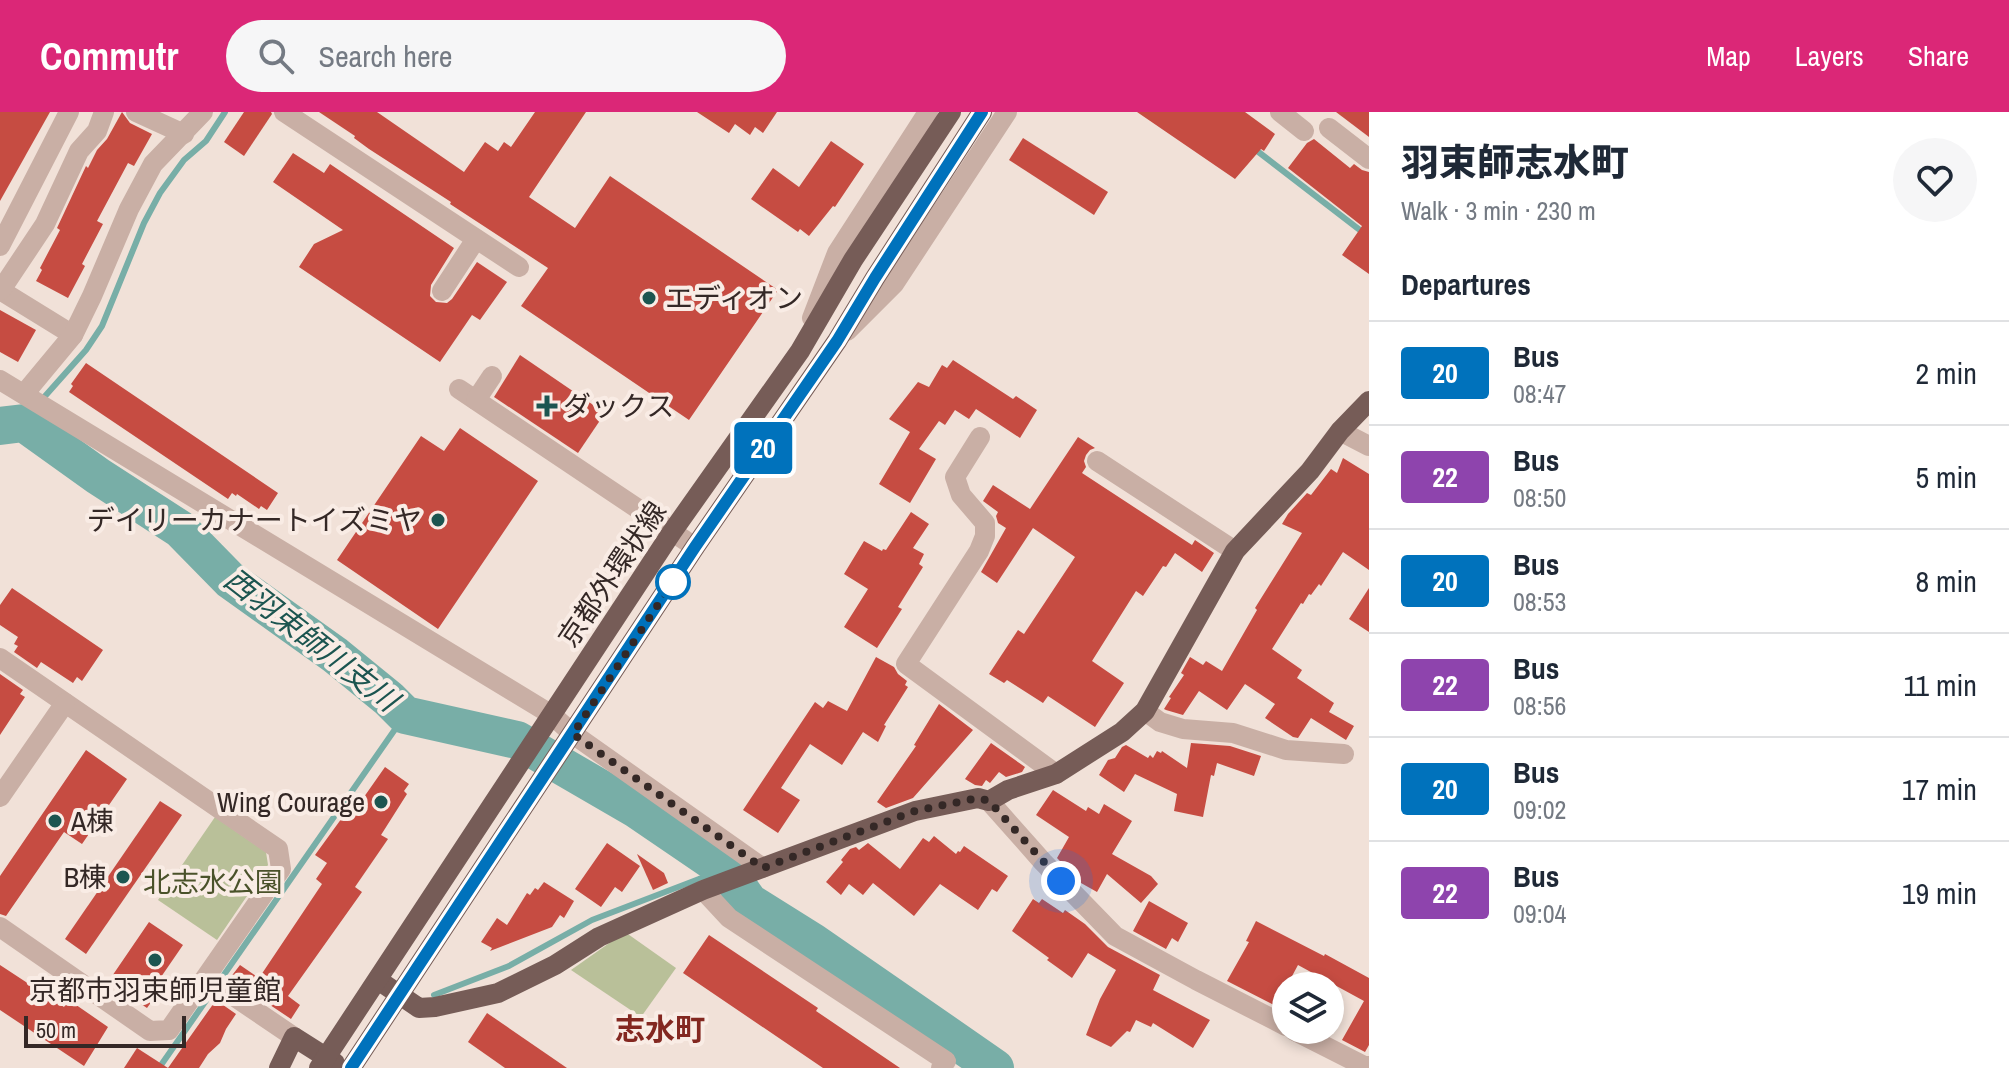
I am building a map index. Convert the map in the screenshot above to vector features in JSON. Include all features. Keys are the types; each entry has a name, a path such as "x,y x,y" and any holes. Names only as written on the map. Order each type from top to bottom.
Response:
{"main road":[{"name":"京都外環状線","path":"329,1064 378,980 539,733 672,532 800,351 853,260 951,112"},
{"name":"京都外環状線","path":"351,1068 695,547 837,341 982,112"},
{"path":"378,980 419,1008 498,993 555,965 599,937 703,890 915,811 978,798 989,801 1008,790 1056,774 1122,732 1145,711 1235,551 1310,471 1340,431 1369,401"},
{"path":"279,1068 294,1037 329,1064"}],"street":[{"path":"0,246 69,112"},
{"path":"73,335 1,290 45,224 79,151 97,131 104,112"},
{"path":"136,112 184,134"},
{"path":"33,400 73,335 129,209 153,164 203,112"},
{"path":"284,112 519,267"},
{"path":"800,351 837,253 928,112"},
{"path":"837,341 894,284 1007,112"},
{"path":"1280,112 1304,131"},
{"path":"1329,128 1369,159"},
{"path":"442,291 476,239"},
{"path":"492,376 468,394 695,547"},
{"path":"0,380 552,715 568,741 763,868"},
{"path":"1340,431 1369,446"},
{"path":"980,437 955,477 961,495 985,523 985,536 979,551 906,664 1056,774"},
{"path":"1097,461 1235,551"},
{"path":"0,658 278,849 281,869 214,982 169,1030 150,1031 0,927"},
{"path":"0,797 65,703"},
{"path":"1145,711 1160,722 1183,729 1233,733 1286,750 1344,754"},
{"path":"989,801 1115,936 1272,1019"},
{"path":"703,890 729,918 946,1061 941,1068"},
{"path":"214,982 294,1037"},
{"path":"1321,1044 1369,1066"}],"green space":[{"name":"北志水公園","path":"215,817 266,852 268,865 217,940 158,900"},
{"path":"625,932 676,968 641,1017 571,970"}],"building":[{"path":"0,112 50,112 0,201"},
{"path":"122,112 130,123 152,134 134,166 128,163 97,221 103,224 68,298 36,281 86,166 88,168"},
{"path":"244,112 272,114 244,156 224,142"},
{"name":"エディオン","path":"319,112 377,112 464,172 485,142 498,151 504,142 511,147 535,112 586,112 529,197 575,228 610,176 778,290 689,420 521,306 548,268 369,149"},
{"path":"697,112 777,112 763,133 755,127 750,135 735,124 729,133"},
{"path":"1137,112 1245,112 1275,134 1264,151 1261,149 1235,179"},
{"path":"1336,112 1369,112 1369,137"},
{"path":"1023,138 1108,192 1094,215 1009,160"},
{"path":"1314,139 1350,168 1354,164 1369,172 1369,274 1342,255 1362,226 1288,168 1307,143"},
{"path":"831,141 864,164 835,207 809,236 800,229 798,232 751,199 773,168 799,187"},
{"path":"293,153 324,173 330,164 454,248 431,285 430,296 436,302 447,303 452,299 477,262 507,282 480,320 472,315 440,362 299,267 314,244 343,230 273,182"},
{"path":"0,310 36,330 18,362 0,352"},
{"name":"ダックス","path":"520,355 605,413 578,453 494,397"},
{"path":"953,360 1013,399 1016,396 1037,410 1020,438 976,409 969,419 955,410 945,425 939,421 919,449 936,459 910,503 879,484 910,432 889,419 918,382 929,387 942,365 947,368"},
{"path":"86,363 278,493 267,510 261,506 259,509 237,494 232,493 228,499 69,392"},
{"name":"デイリーカナートイズミヤ","path":"460,428 538,481 438,629 337,560 421,436 444,451"},
{"path":"1078,437 1095,448 1086,455 1086,467 1082,473 1192,545 1195,540 1214,553 1202,572 1175,553 1143,596 1136,591 1092,661 1124,683 1095,727 1048,696 1043,703 1007,680 1004,683 989,674 1018,630 1024,634 1075,557 1033,528 997,583 981,572 1006,528 998,523 998,512 983,501 993,485 1030,509"},
{"path":"1343,458 1369,474 1369,570 1343,552 1321,586 1319,584 1301,603 1272,649 1302,670 1297,678 1334,703 1329,712 1354,726 1346,740 1311,718 1298,738 1293,737 1265,718 1275,704 1245,684 1227,710 1199,691 1183,715 1164,709 1184,675 1181,673 1190,657 1203,665 1206,661 1222,671 1257,610 1255,608 1302,533 1282,524 1331,469 1337,473"},
{"path":"911,512 929,524 913,548 924,554 919,564 923,567 898,607 902,609 877,648 844,627 868,589 844,574 864,541 882,551 886,550"},
{"path":"12,588 103,650 82,681 77,677 73,683 41,662 37,668 14,652 18,637 0,625 0,605"},
{"path":"1369,588 1369,632 1349,619"},
{"path":"876,657 894,667 907,681 905,685 908,687 884,725 878,742 863,732 842,765 810,744 781,788 800,800 778,833 743,810 815,702 823,708 828,701 847,711"},
{"path":"0,674 23,690 20,694 25,697 0,735"},
{"path":"939,704 973,730 913,798 886,808 877,802 916,746"},
{"path":"991,743 1025,767 1022,772 1006,777 999,772 990,783 986,780 982,786 975,785 965,779"},
{"path":"1191,743 1230,746 1261,756 1254,776 1217,763 1214,776 1211,775 1203,817 1174,811 1177,794 1135,774 1124,792 1099,775 1108,760 1115,758 1126,745 1148,758 1162,751 1187,768"},
{"name":"A棟","path":"86,750 127,779 82,844 64,832 6,916 0,914 0,876"},
{"path":"385,767 409,784 404,791 407,794 381,835 388,839 355,887 362,892 288,996 300,1005 291,1019 230,978 240,965 259,978 322,884 316,879 327,863 315,855 347,811 352,814"},
{"path":"1053,790 1086,811 1088,807 1099,814 1104,804 1132,821 1112,854 1151,876 1158,884 1141,903 1107,874 1097,892 1081,883 1057,858 1069,837 1036,815"},
{"name":"B棟","path":"160,801 182,815 86,954 65,939"},
{"path":"934,836 956,854 964,846 1008,876 997,892 992,889 978,910 940,884 914,916 873,883 863,895 849,884 841,895 826,882 850,849 856,847 859,850 868,843 900,869 923,838 929,842"},
{"path":"607,843 640,866 622,892 615,887 601,907 575,889"},
{"path":"637,854 664,873 668,883 653,890"},
{"path":"544,882 574,901 564,918 560,915 552,927 490,951 492,948 481,942 497,918 507,925 527,893 530,895 535,888 538,890"},
{"path":"1033,899 1039,903 1042,899 1063,913 1065,910 1085,924 1108,947 1160,975 1153,990 1210,1020 1193,1048 1153,1023 1151,1027 1136,1020 1130,1032 1127,1031 1111,1047 1086,1035 1116,970 1088,953 1072,978 1012,931"},
{"path":"1149,901 1188,923 1178,942 1172,938 1166,949 1133,931"},
{"path":"1256,921 1369,978 1369,1045 1365,1052 1344,1041 1364,1001 1344,990 1344,972 1311,972 1298,965 1294,972 1272,972 1272,1004 1227,981 1249,942 1246,941"},
{"path":"149,922 183,945 161,977 167,980 147,1008 108,982"},
{"path":"709,935 900,1068 823,1068 683,973"},
{"path":"0,965 64,1007 69,1000 108,1027 84,1066 0,1010"},
{"path":"216,1000 236,1014 220,1043 199,1068 168,1068"},
{"path":"487,1013 567,1068 505,1068 468,1042"},
{"path":"137,1048 168,1068 124,1068"}],"waterway":[{"path":"24,423 86,350 102,326 144,223 160,193 184,160 206,141 225,112"},
{"path":"1252,147 1369,237"},
{"name":"西羽束師川支川","path":"0,426 24,423 180,529 230,580 335,655 405,715 517,740 636,809 727,871 749,902 813,942 995,1068"},
{"path":"159,1068 405,715"},
{"path":"434,995 509,966 592,920 724,872"}],"bus line":[{"name":"20","path":"351,1068 695,547 837,341 982,112"}],"place":[{"name":"エディオン","path":"649,298"},
{"name":"ダックス","path":"547,406"},
{"name":"デイリーカナートイズミヤ","path":"438,520"},
{"name":"Wing Courage","path":"381,802"},
{"name":"A棟","path":"55,821"},
{"name":"B棟","path":"123,877"},
{"name":"京都市羽束師児童館","path":"155,960"}],"district":[{"name":"志水町","path":"660,1030"}],"route":[{"path":"673,582 573,734 763,868 915,811 978,798 989,801 1061,881"}]}
